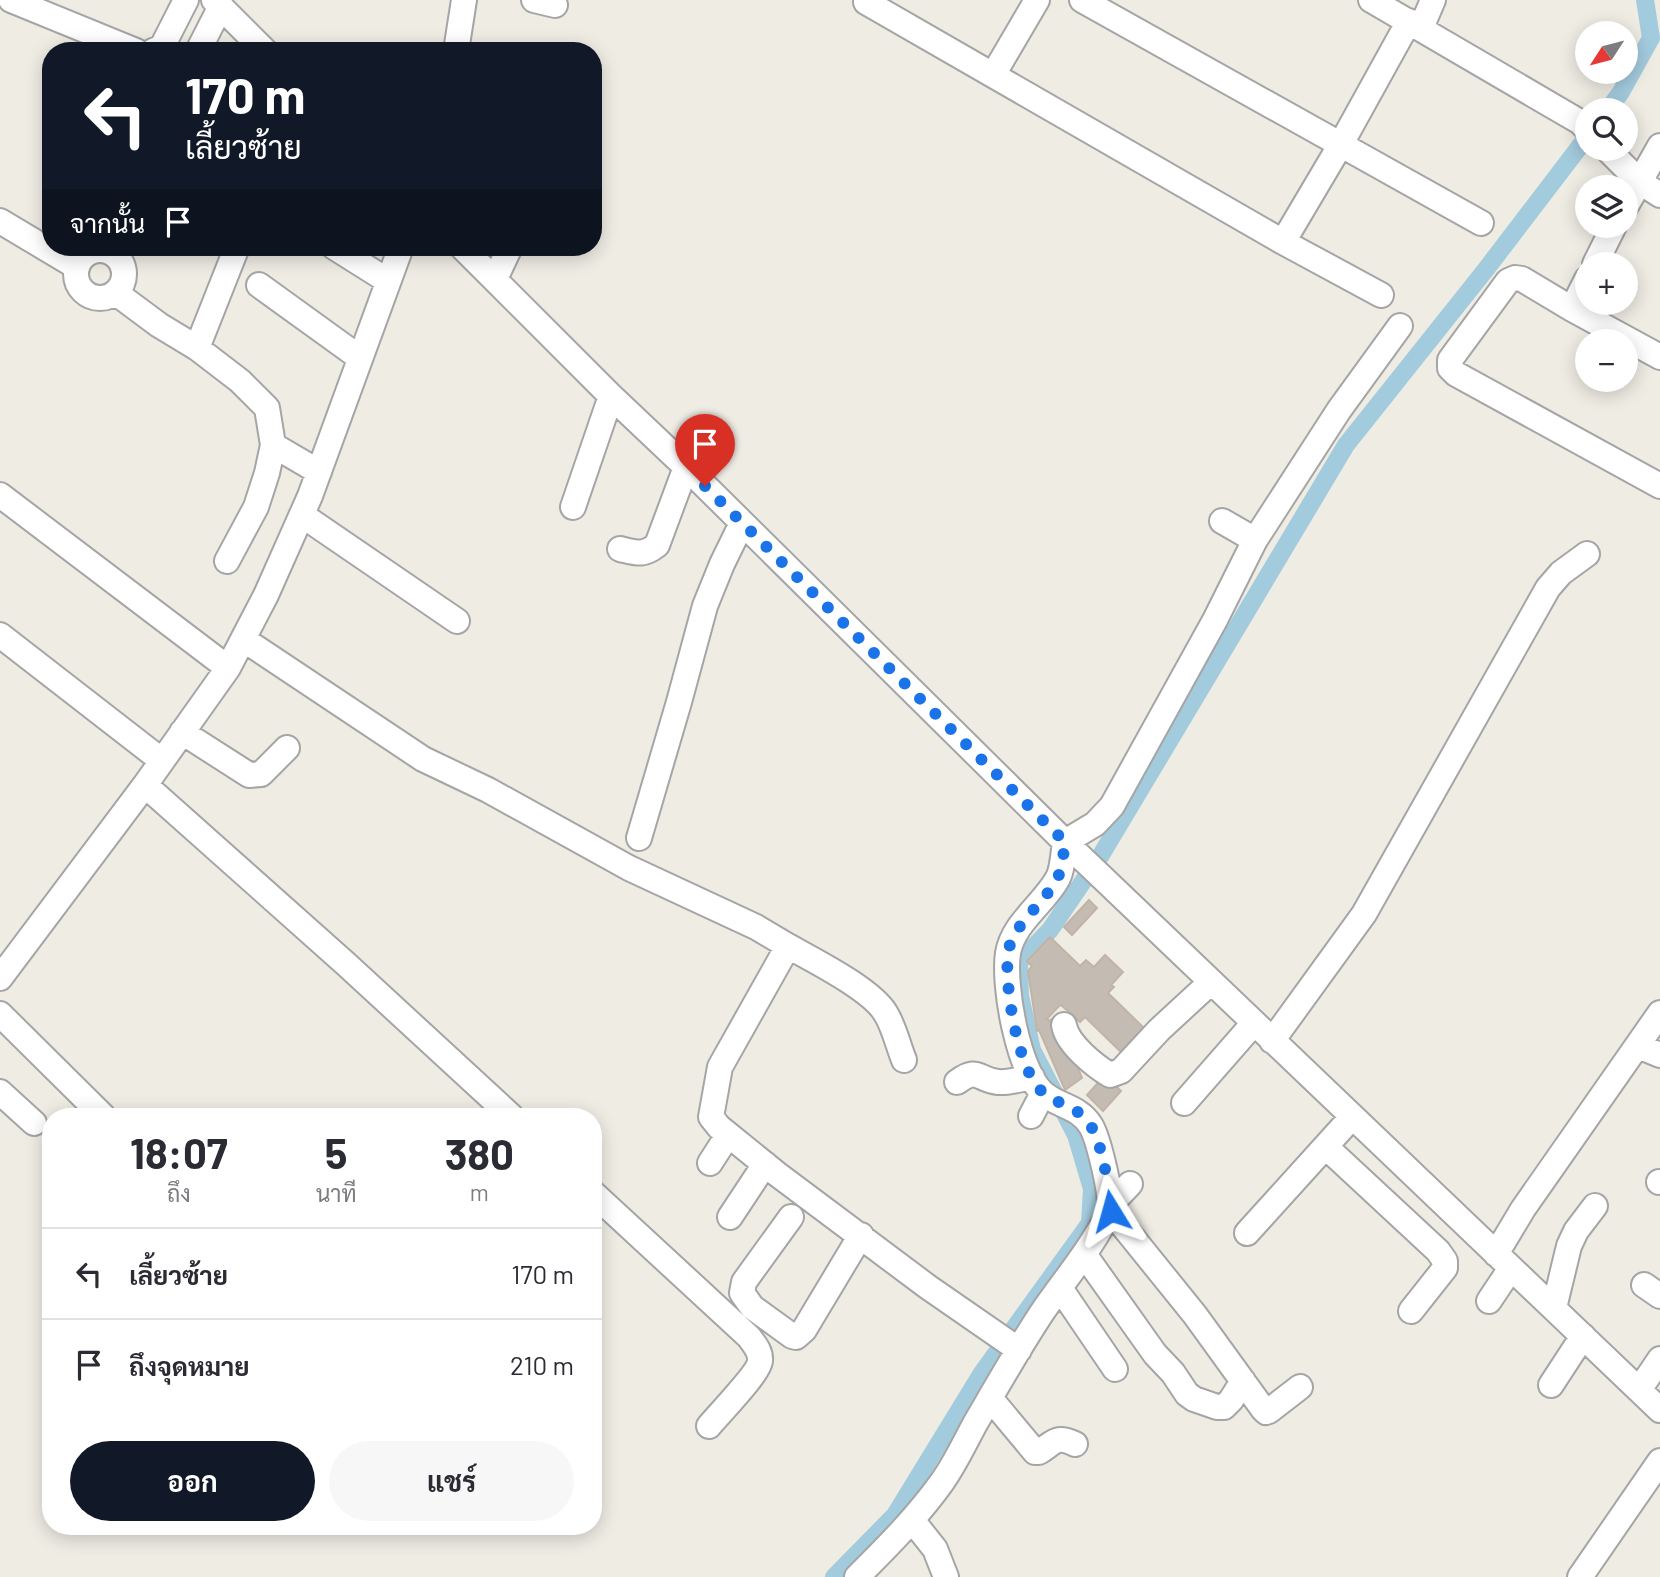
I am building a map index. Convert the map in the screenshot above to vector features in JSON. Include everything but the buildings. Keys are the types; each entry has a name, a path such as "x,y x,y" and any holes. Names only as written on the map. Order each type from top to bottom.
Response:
{"street":[{"path":"11,0 113,42"},
{"path":"165,42 186,0"},
{"path":"457,42 464,0"},
{"path":"993,75 1037,0"},
{"path":"1082,0 1481,223"},
{"path":"1371,0 1575,120"},
{"path":"1283,242 1340,144 1415,24 1433,0"},
{"path":"866,2 1283,242 1381,295"},
{"path":"202,42 217,3 256,42"},
{"path":"1620,161 1650,189 1660,146"},
{"path":"0,221 42,246"},
{"path":"59,256 77,267"},
{"path":"85,256 77,267 77,282 88,295 100,298 116,293 122,284 125,274 116,256"},
{"path":"197,348 233,256"},
{"path":"348,256 388,281"},
{"path":"0,978 145,785 228,668 266,595 302,514 398,256"},
{"path":"471,256 1071,848 1660,1410"},
{"path":"495,279 506,256"},
{"path":"1660,357 1522,279 1515,278 1508,281 1450,359 1450,368 1456,374 1660,485"},
{"path":"259,285 360,358"},
{"path":"116,293 159,325 197,348 240,381 267,408 273,445 267,473 256,507 227,561"},
{"path":"1572,309 1575,303"},
{"path":"1050,1094 1017,1037 1009,1002 1008,953 1013,936 1058,878 1071,848 1112,806 1215,620 1255,540 1339,411 1400,326"},
{"path":"573,507 611,396"},
{"path":"273,445 319,472"},
{"path":"620,549 638,554 649,552 657,545 686,467"},
{"path":"0,495 228,668"},
{"path":"302,514 457,621"},
{"path":"1222,521 1255,540"},
{"path":"639,838 705,606 743,523"},
{"path":"1272,1041 1364,914 1548,588 1561,573 1587,554"},
{"path":"0,635 161,760"},
{"path":"243,639 423,759 488,790 629,868 757,927 833,972 879,1004 887,1015 904,1060"},
{"path":"181,732 249,775 261,774 287,748"},
{"path":"145,785 346,964 501,1108"},
{"path":"788,946 720,1067 711,1117 728,1135 887,1257 1008,1343"},
{"path":"1064,1025 1067,1035 1077,1047 1098,1068 1110,1075 1121,1071 1159,1030 1211,982"},
{"path":"1489,1301 1523,1209 1649,1050 1660,1013"},
{"path":"0,1014 95,1108"},
{"path":"1184,1103 1254,1023"},
{"path":"957,1082 966,1075 975,1073 993,1082 1050,1094 1082,1114 1091,1126 1098,1145 1110,1208 1266,1412 1300,1387"},
{"path":"0,1092 34,1123"},
{"path":"1031,1116 1050,1094"},
{"path":"1247,1233 1352,1117"},
{"path":"710,1163 728,1135"},
{"path":"1325,1147 1438,1251 1444,1261 1445,1268 1411,1311"},
{"path":"730,1217 765,1164"},
{"path":"857,1577 912,1520 943,1480 990,1398 1008,1343 1041,1314 1084,1254 1110,1208 1130,1184"},
{"path":"602,1201 749,1337 758,1349 760,1363 754,1373 709,1426"},
{"path":"1554,1308 1569,1246 1576,1231 1595,1206"},
{"path":"791,1217 744,1282 742,1293 752,1307 792,1336 804,1330 861,1235"},
{"path":"1084,1254 1187,1394 1194,1399 1224,1407 1243,1381"},
{"path":"1060,1288 1115,1369"},
{"path":"1550,1385 1583,1336"},
{"path":"1639,1390 1660,1359"},
{"path":"990,1398 1035,1452 1060,1439 1075,1444"},
{"path":"1580,1577 1660,1461"},
{"path":"912,1520 935,1549 946,1577"}],"waterway":[{"path":"1617,98 1651,38 1645,0"},
{"path":"834,1577 895,1515 982,1373 1090,1223 1092,1189 1076,1135 1032,1050 1020,996 1019,962 1050,930 1101,855 1346,445 1575,153"}],"route":[{"path":"705,486 1065,842 1058,878 1013,936 1008,953 1009,1002 1025,1062 1042,1093 1082,1114 1091,1126 1098,1145 1111,1211"}]}
